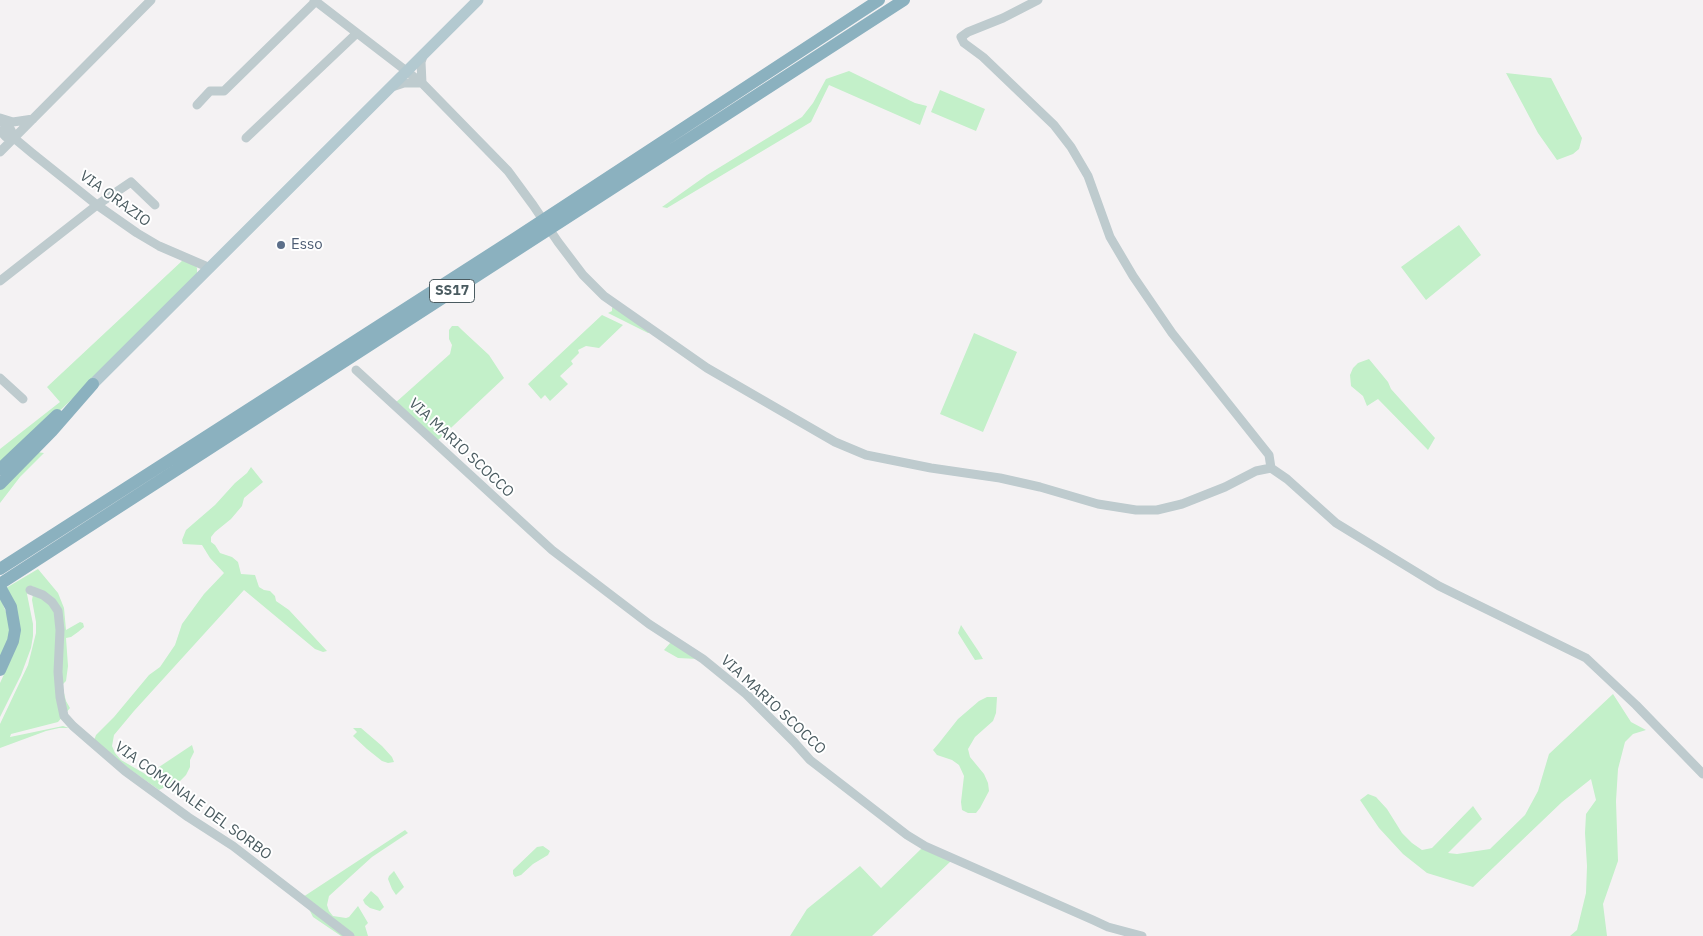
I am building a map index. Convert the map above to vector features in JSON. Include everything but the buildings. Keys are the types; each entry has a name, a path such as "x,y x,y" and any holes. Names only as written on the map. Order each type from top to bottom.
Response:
{"highway":[{"name":"SS17","path":"1,569 517,237 878,0"},
{"name":"SS17","path":"2,589 904,0"},
{"path":"0,469 48,422 93,384"},
{"path":"0,484 52,431 93,384"},
{"path":"0,670 13,641 15,630 11,607 2,589"}],"main road":[{"path":"93,384 478,0"}],"street":[{"path":"0,152 151,0"},
{"path":"1038,0 961,37 964,43 983,57 1054,125 1071,147 1088,176 1110,237 1133,276 1172,333 1269,455 1271,468"},
{"path":"197,105 210,91 224,91 315,1 422,82 508,170 583,275 604,296 708,368 835,442 866,455 931,468 1000,478 1040,487 1098,504 1136,510 1157,510 1182,504 1225,487 1256,471 1271,468 1287,478 1336,523 1439,586 1586,658 1636,704 1703,774"},
{"path":"246,138 357,33"},
{"path":"422,82 421,62 425,53"},
{"path":"389,88 404,83 422,82"},
{"name":"VIA ORAZIO","path":"0,119 13,122 33,119"},
{"name":"VIA ORAZIO","path":"0,119 11,130 14,138 97,205 148,240 210,268"},
{"name":"VIA ORAZIO","path":"0,130 6,137 14,138"},
{"path":"0,281 97,205 131,182 155,205"},
{"name":"VIA MARIO SCOCCO","path":"356,370 552,550 649,624 703,659 746,694 810,760 907,835 925,846 1108,927 1142,936"},
{"path":"0,378 23,399"},
{"name":"VIA COMUNALE DEL SORBO","path":"30,590 43,595 58,610 60,630 58,672 60,697 64,716 73,726 125,771 233,846 350,936"}],"green space":[{"path":"849,71 915,103 927,106 920,125 829,85 811,122 667,208 662,207 707,175 802,117 813,103 826,79"},
{"path":"1506,73 1551,78 1582,138 1579,149 1573,154 1557,160 1538,133"},
{"path":"940,90 985,109 976,131 931,112"},
{"path":"1459,225 1481,255 1426,300 1401,267"},
{"path":"183,260 195,264 197,275 69,402 0,467 0,449 60,402 47,387"},
{"path":"612,307 654,332 648,333 608,313 612,311"},
{"path":"602,315 623,325 599,348 586,346 578,350 579,353 571,361 573,364 560,376 568,384 550,401 545,395 541,399 528,384"},
{"path":"452,326 458,326 489,355 504,378 436,442 394,404 450,354 452,345 449,339 449,330"},
{"path":"974,333 1017,352 983,432 940,414"},
{"path":"1369,359 1388,382 1391,389 1435,438 1428,450 1378,399 1367,406 1363,396 1351,386 1350,375 1353,368 1358,363"},
{"path":"37,452 44,453 20,477 0,503 0,488"},
{"path":"251,467 263,482 244,498 242,506 231,519 215,532 211,537 211,542 220,553 232,557 238,562 241,574 255,575 259,587 270,591 275,596 276,601 289,610 327,651 323,652 315,649 244,590 114,735 112,746 115,753 121,760 147,775 192,745 194,752 186,775 180,781 159,790 93,743 96,735 114,717 149,675 160,667 175,645 182,624 204,594 224,573 210,558 202,545 183,544 182,540 186,530 215,505"},
{"path":"38,569 58,593 64,608 66,630 80,622 83,623 84,627 71,637 66,638 68,666 66,681 62,685 70,708 58,722 11,734 10,737 63,726 69,728 46,731 0,748 0,724 28,665 36,633 32,600 34,589 33,586 30,586 27,594 33,624 31,648 21,675 0,717 0,683 12,657 6,588"},
{"path":"0,597 13,630 0,666"},
{"path":"961,625 983,659 975,660 958,633"},
{"path":"671,642 698,659 678,658 664,650"},
{"path":"1613,694 1631,722 1646,730 1633,734 1625,742 1618,769 1616,801 1618,861 1603,904 1607,936 1570,936 1577,930 1586,893 1586,814 1596,800 1591,779 1562,802 1473,887 1427,873 1403,854 1379,828 1360,800 1368,794 1376,797 1387,809 1402,833 1422,850 1432,848 1473,806 1482,819 1448,853 1457,854 1490,849 1525,815 1538,791 1549,754"},
{"path":"987,697 997,697 996,713 993,721 975,737 968,749 970,757 984,774 989,791 976,813 968,813 962,810 964,776 959,765 952,760 937,755 933,750 958,719 979,701"},
{"path":"353,728 361,728 382,746 394,762 382,761 367,749 353,736 357,732"},
{"path":"405,830 408,833 372,857 329,896 327,905 333,916 349,917 358,906 368,923 365,926 368,936 341,936 313,917 303,897"},
{"path":"543,846 550,851 548,855 533,864 521,875 515,877 513,870 537,847"},
{"path":"922,848 951,861 872,936 790,936 807,909 860,866 881,888"},
{"path":"394,871 404,887 396,895 388,879"},
{"path":"371,891 378,897 384,907 380,911 370,908 363,900"}],"place":[{"name":"Esso","path":"281,245"}]}
